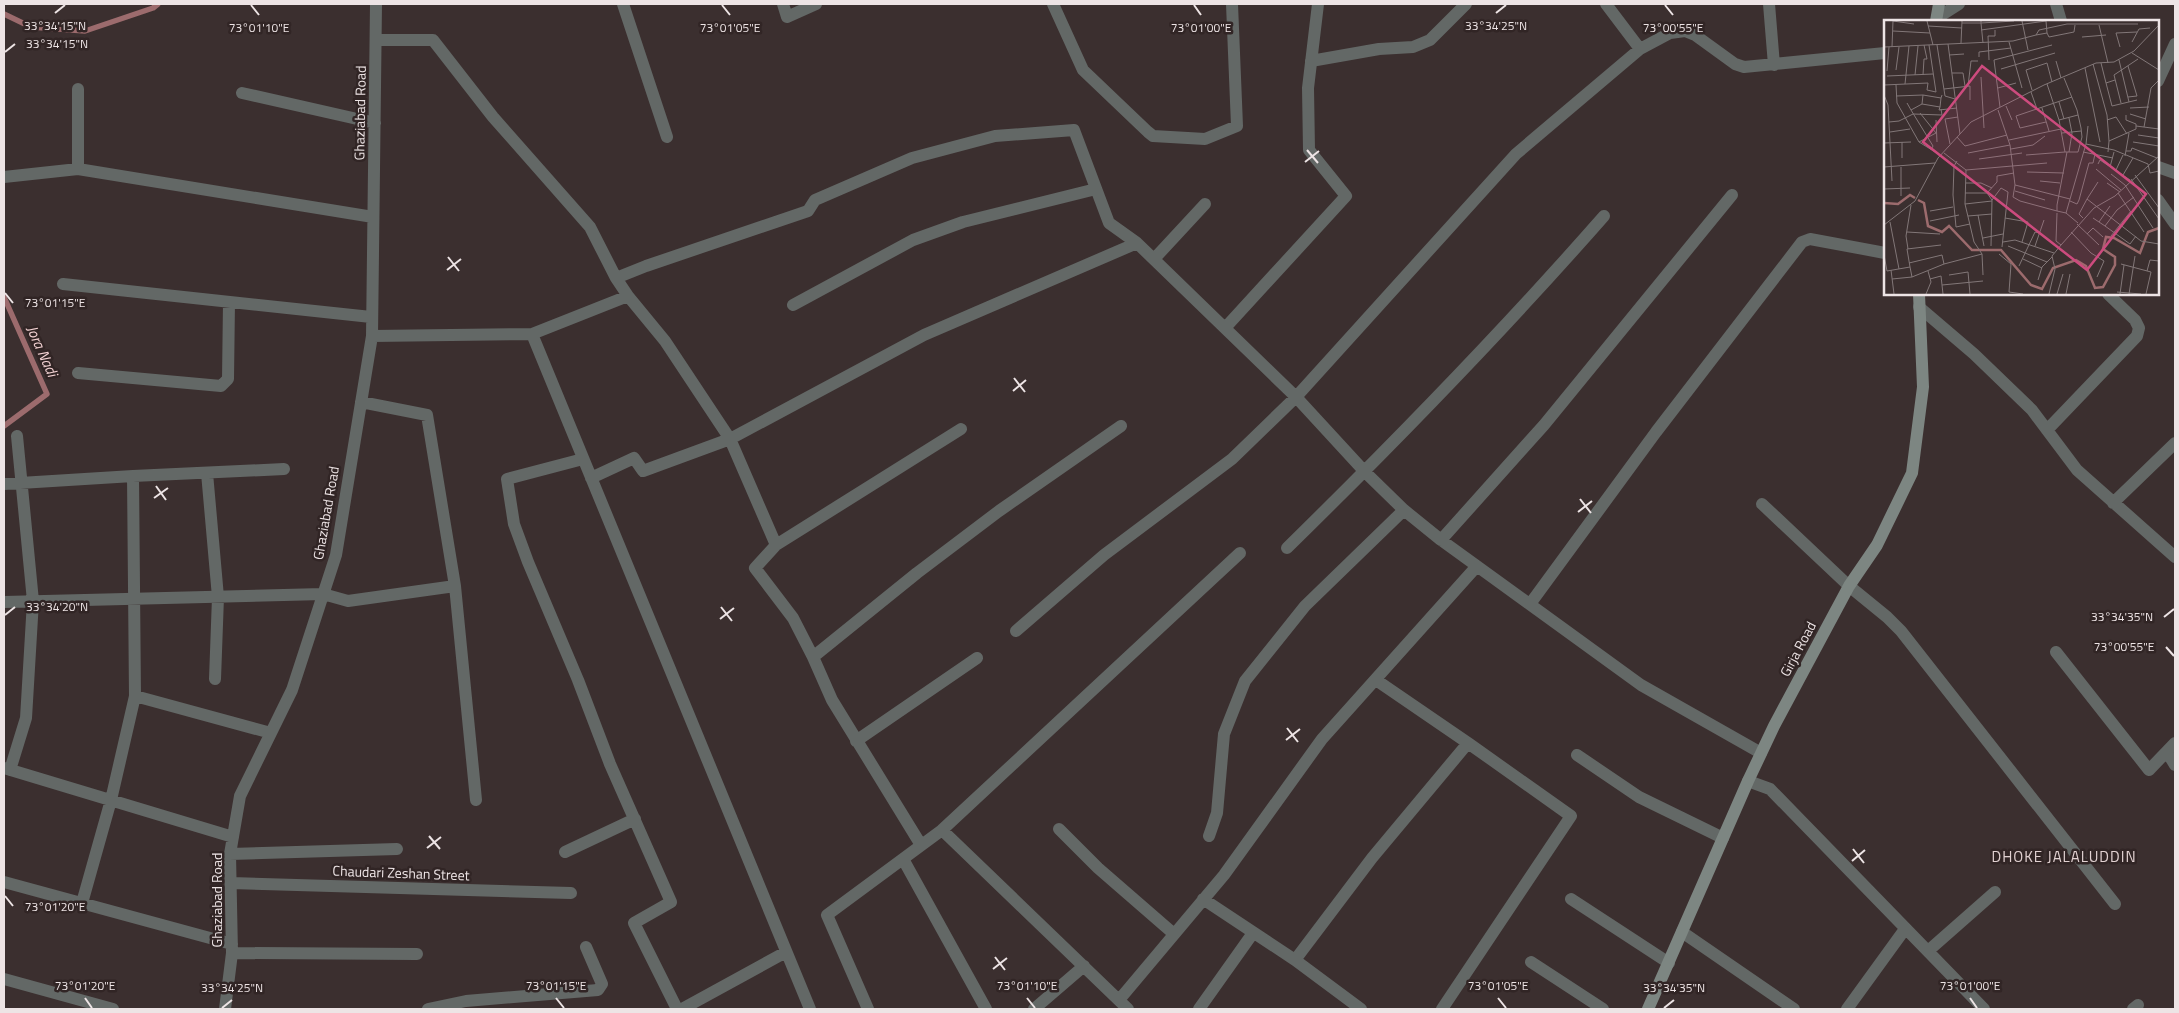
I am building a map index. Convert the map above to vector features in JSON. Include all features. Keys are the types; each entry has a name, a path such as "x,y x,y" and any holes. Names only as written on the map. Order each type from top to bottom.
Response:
{"main road":[{"path":"1936,20 1939,4"},
{"name":"Girja Road","path":"1648,1009 1761,753 1849,586 1877,545 1912,473 1923,387 1919,295"}],"street":[{"name":"Ghaziabad Road","path":"224,1009 232,948 230,854 240,796 292,690 336,555 372,336 370,317 376,4"},
{"path":"623,4 667,137"},
{"path":"783,4 787,17 816,4"},
{"path":"1053,4 1083,70 1148,132 1153,136 1205,139 1237,126 1232,4"},
{"path":"1225,328 1346,196 1309,150 1308,88 1318,4"},
{"path":"1311,61 1379,49 1413,47 1430,40 1466,4"},
{"path":"1606,4 1640,50"},
{"path":"1768,4 1774,65"},
{"path":"1936,20 1959,4"},
{"path":"2056,4 2061,20"},
{"path":"1016,631 1104,555 1232,459 1296,397 1516,154 1640,50 1670,33 1685,31 1695,35 1734,64 1744,68 1884,53"},
{"path":"376,40 433,40 492,118 590,227 616,278 628,296 665,341 730,439 776,545"},
{"path":"2159,79 2175,44"},
{"path":"78,89 78,169"},
{"path":"242,93 375,123"},
{"path":"616,278 808,211 815,200 912,158 995,136 1074,130 1109,223 1137,243 1296,397 1365,472 1404,510 1441,540 1641,685 1761,753"},
{"path":"2159,167 2175,173"},
{"path":"4,177 78,169 373,217"},
{"path":"793,305 913,240 963,222 1096,189"},
{"path":"1441,540 1544,425 1732,195"},
{"path":"2159,201 2175,224"},
{"path":"1154,259 1205,204"},
{"path":"1287,548 1365,472 1536,293 1604,216"},
{"path":"1530,604 1656,432 1802,242 1810,239 1884,253"},
{"path":"590,478 634,458 643,471 730,439 924,335 1137,243"},
{"path":"63,284 370,317"},
{"path":"2047,430 2137,336 2139,328 2135,320 2109,295"},
{"path":"372,336 532,334 628,296"},
{"path":"78,373 221,386 226,384 228,379 229,302"},
{"path":"1919,307 1974,354 2032,410 2077,470 2175,557"},
{"path":"532,334 810,1009"},
{"path":"361,402 427,415 455,586 476,800"},
{"path":"813,657 917,573 992,516 1121,426"},
{"path":"921,845 832,700 793,618 755,568 756,564 776,545 961,429"},
{"path":"17,436 33,601 26,718 7,769 233,837"},
{"path":"2114,503 2175,443"},
{"path":"583,458 507,479 512,515 528,562 671,902 634,922 677,1009"},
{"path":"4,484 284,469"},
{"path":"207,473 218,597 215,679"},
{"path":"82,903 111,800 134,696 133,476"},
{"path":"1762,504 1849,586 1901,631 2115,904"},
{"path":"1208,836 1217,813 1224,734 1245,681 1305,606 1404,510"},
{"path":"2164,547 2175,540"},
{"path":"868,1009 827,915 942,830 1240,553"},
{"path":"1119,1000 1224,875 1322,739 1477,566"},
{"path":"4,602 323,594 348,601 455,586"},
{"path":"2056,652 2149,770 2171,747"},
{"path":"856,741 977,658"},
{"path":"1376,680 1570,816 1446,1008"},
{"path":"134,696 271,733"},
{"path":"1295,960 1372,858 1468,743"},
{"path":"2171,747 2175,765"},
{"path":"1577,755 1639,797 1723,838"},
{"path":"1748,781 1770,790 1984,1009"},
{"path":"566,852 635,820"},
{"path":"1059,829 1098,868 1174,934"},
{"path":"942,830 1128,1009"},
{"path":"230,854 397,849"},
{"path":"903,859 986,1009"},
{"path":"4,882 82,903 232,948 417,954"},
{"name":"Chaudari Zeshan Street","path":"231,883 571,893"},
{"path":"1928,951 1995,892"},
{"path":"1203,899 1295,960 1361,1009"},
{"path":"1571,899 1668,963"},
{"path":"1847,1009 1905,929"},
{"path":"1682,932 1794,1009"},
{"path":"1199,1009 1254,933"},
{"path":"428,1009 598,990 602,984 586,946"},
{"path":"682,1009 786,952"},
{"path":"1531,962 1603,1009"},
{"path":"1034,1009 1084,966"},
{"path":"4,979 113,1009"}],"waterway":[{"name":"Jora Nadi","path":"4,14 31,27 85,31 153,8 158,4"},
{"name":"Jora Nadi","path":"4,297 47,394 4,426"}],"district":[{"name":"DHOKE JALALUDDIN","path":"2064,857"}]}
